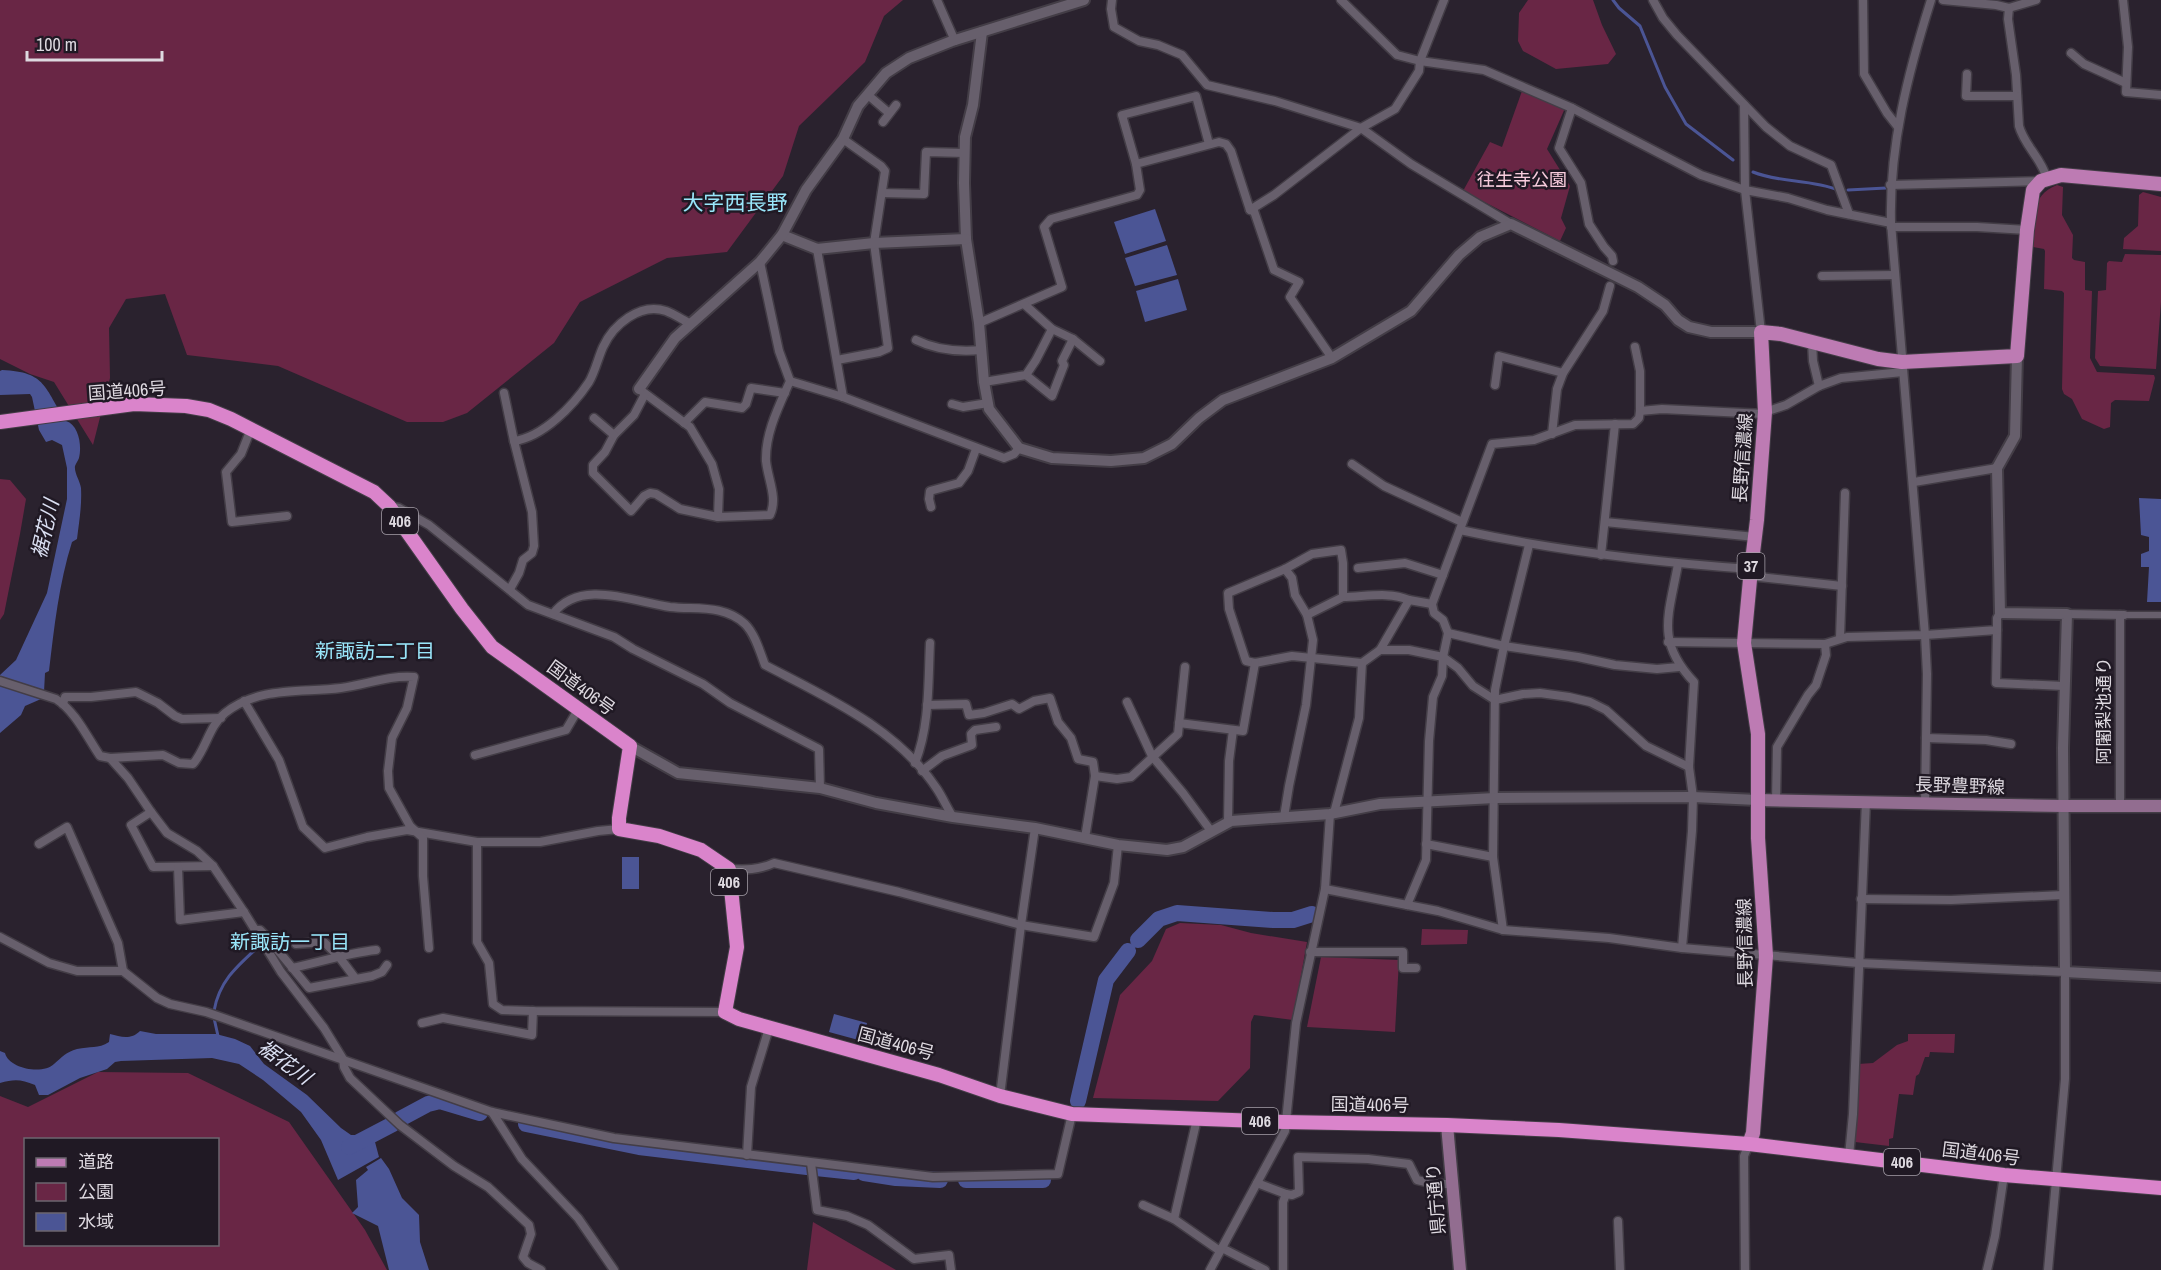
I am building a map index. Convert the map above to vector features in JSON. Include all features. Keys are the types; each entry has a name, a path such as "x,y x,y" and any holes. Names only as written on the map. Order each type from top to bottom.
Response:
{"highway":[{"name":"国道406号","path":"0,422 134,404 186,406 209,410 374,492 390,506 462,609 492,647 630,746"},
{"path":"619,829 630,746"},
{"name":"406","path":"619,829 659,836 701,850 729,869 737,947 725,1012"},
{"name":"国道406号","path":"725,1012 769,1028 939,1075 1000,1096 1072,1114 1559,1130 1749,1144 2004,1175 2161,1188"}],"main road":[{"path":"1761,332 1781,334 1903,367 2017,356 2027,230 2033,190 2044,180 2061,175 2161,184"},
{"name":"長野信濃線","path":"1749,1144 1753,1134 1766,956 1757,800 1758,734 1744,643 1765,413 1761,332"},
{"name":"長野豊野線","path":"1757,800 2161,806"},
{"name":"県庁通り","path":"1447,1125 1460,1270"}],"street":[{"path":"937,0 955,41"},
{"path":"760,262 779,351 790,381 770,429 766,460 774,506 770,515 718,517 680,509 656,494 650,493 644,496 631,511 593,473 593,465 605,452 614,435 634,415 642,392 675,338 760,262 782,235 806,190 843,139 858,106 886,73 909,58 955,41 1084,0"},
{"path":"1112,0 1114,27 1139,42 1158,45 1182,55 1208,85 1275,101 1361,128 1411,164 1511,224 1638,287 1665,305 1678,320 1689,327 1711,332 1761,332 1745,190 1744,105"},
{"path":"1341,0 1397,55 1420,61 1484,70 1572,108 1701,175 1745,190 1788,198 1891,225 1977,226 2027,230"},
{"path":"1250,210 1274,195 1361,128 1395,109 1419,71 1420,61 1444,0"},
{"path":"1653,0 1663,18 1677,35 1766,127 1790,146 1831,165 1849,214"},
{"path":"1863,0 1864,74 1898,127"},
{"path":"1925,803 1928,674 1914,482 1891,225 1890,184 1898,127 1913,61 1931,0"},
{"path":"1943,0 2009,8 2036,0"},
{"path":"2123,0 2128,47 2126,92 2161,95"},
{"path":"1890,184 2044,180 2035,152 2021,134 2008,19 2009,8"},
{"path":"982,32 973,105 965,137 966,239 989,409 1019,448 1052,458 1111,461 1144,458 1172,444 1199,418 1223,400 1332,358 1411,311 1459,255 1480,237 1511,224"},
{"path":"2071,53 2084,64 2126,83"},
{"path":"1967,74 1966,96 2017,96"},
{"path":"868,95 889,113"},
{"path":"979,323 1062,287 1044,226 1051,219 1137,195 1140,190 1136,164 1122,115 1196,96 1209,144"},
{"path":"883,122 896,105"},
{"path":"1572,108 1559,148 1581,183 1589,224 1612,256 1613,261"},
{"path":"837,360 879,352 888,348 874,243 885,171 843,139"},
{"path":"1136,164 1209,144 1219,142 1226,144 1231,151 1250,210 1254,211 1274,270 1299,282 1290,297 1332,358"},
{"path":"882,193 924,194 926,152 965,153"},
{"path":"782,235 817,249 874,243 966,239"},
{"path":"817,249 843,397"},
{"path":"1822,276 1895,275"},
{"path":"1552,434 1557,389 1563,373 1603,311 1610,286"},
{"path":"1024,304 1052,329 1072,339 1100,361"},
{"path":"514,441 526,440 553,421 572,402 590,381 604,345 619,323 646,309 664,310 691,324"},
{"path":"984,382 1026,375 1052,329"},
{"path":"1026,375 1052,396 1064,364 1062,361 1072,339"},
{"path":"916,340 928,346 961,352 981,350"},
{"path":"1812,342 1813,361 1819,386"},
{"path":"1407,905 1426,860 1429,741 1433,697 1442,676 1448,633 1443,620 1434,613 1432,604 1492,444 1534,440 1575,425 1633,424 1639,418 1640,411 1640,370 1635,347"},
{"path":"1495,385 1499,356 1563,373"},
{"path":"2017,356 2015,436 1997,468 2000,613 1997,618 1996,682 2064,686"},
{"path":"1640,411 1662,409 1765,413 1786,405 1819,386 1841,378 1903,367"},
{"path":"790,381 843,397 1004,458 1014,454 1019,448"},
{"path":"684,423 705,402 742,408 746,404 751,388 785,393"},
{"path":"642,392 690,427 712,464 719,489 718,517"},
{"path":"504,393 532,512 534,546 531,553 523,560 510,589"},
{"path":"952,404 963,407 988,404"},
{"path":"594,418 614,435"},
{"path":"1601,555 1615,424"},
{"path":"251,429 241,454 226,472 232,522 287,516"},
{"path":"931,507 930,491 959,483 968,471 976,449"},
{"path":"1352,464 1384,486 1461,526 1529,545 1842,586"},
{"path":"1914,482 1997,468"},
{"path":"1840,638 1845,493"},
{"path":"390,506 399,508 429,525 528,605 614,637 703,684 730,703 819,749 820,788"},
{"path":"1605,522 1755,537"},
{"path":"1503,930 1493,857 1495,700 1504,646 1529,545"},
{"path":"1343,597 1341,550 1312,554 1285,569 1228,593 1229,609 1246,661 1255,663 1292,656 1362,663 1372,658 1380,650 1408,600"},
{"path":"1358,568 1397,566 1405,563 1443,575"},
{"path":"1677,564 1667,626 1668,642 1679,667 1694,682 1689,767 1692,796 1689,886 1682,948"},
{"path":"1284,817 1313,658 1313,640 1307,615 1295,595 1292,578 1285,569"},
{"path":"1307,615 1343,597 1369,597 1382,594 1432,604"},
{"path":"553,614 559,605 585,596 618,596 671,607 715,609 729,614 745,624 753,636 765,665 869,723 915,763 936,788 953,817"},
{"path":"2000,613 2161,615"},
{"path":"2048,1270 2065,1079 2063,806 2067,614"},
{"name":"阿闍梨池通り","path":"2120,806 2122,615"},
{"path":"1668,642 1825,644 1840,638 1997,630"},
{"path":"1448,633 1504,646 1615,665 1657,669 1679,667"},
{"path":"915,763 922,746 927,705 930,643"},
{"path":"1776,801 1777,747 1816,685 1826,655 1825,644"},
{"path":"1380,650 1408,650 1443,657 1458,668 1473,686 1495,700 1540,693 1590,702 1606,710 1646,746 1689,767"},
{"path":"1179,723 1243,731 1255,663"},
{"path":"1210,1270 1285,1131 1284,1122 1296,1023 1325,889 1332,813 1359,718 1362,663"},
{"path":"1095,776 1117,779 1131,777 1178,734 1185,667"},
{"path":"0,681 59,701 75,717 100,756 110,758 163,755 179,763 193,764 221,718 244,701 267,693 340,688 398,676 414,677 407,708 392,738 388,771 390,788 398,804 410,826 422,834"},
{"path":"59,701 65,698 91,698 136,692 182,719 221,718"},
{"path":"927,705 966,704 969,715 1012,704 1019,709 1034,701 1050,698 1058,722 1071,738 1078,759 1093,762 1095,776 1084,838"},
{"path":"244,701 279,760 303,826 325,848 407,830 477,842 540,842 619,829"},
{"path":"1127,702 1152,756 1211,831"},
{"path":"475,755 566,730 579,708"},
{"path":"922,771 942,756 972,746 971,734 975,730 996,727"},
{"path":"1228,823 1229,761 1233,730"},
{"path":"1926,738 1986,740 2011,744"},
{"path":"630,746 678,773 715,779 820,788 876,803 953,817 1035,828 1118,845 1167,850 1183,847 1228,823 1332,813 1380,804 1495,798 1692,796 1757,800"},
{"path":"110,758 128,778 168,833 197,851 236,894 244,912 281,972 324,1028 343,1059 344,1068 350,1078 400,1125 454,1166 488,1187 529,1225 531,1234 523,1257 528,1263 541,1270"},
{"path":"1850,1156 1866,801"},
{"path":"151,812 132,825 153,867 213,866"},
{"path":"39,844 67,827 118,943 123,971"},
{"path":"1000,1096 1035,828"},
{"path":"422,834 429,948"},
{"path":"477,842 477,942 489,963 494,1004 502,1010 725,1012"},
{"path":"1426,844 1493,857"},
{"path":"729,869 762,869 774,863 877,886 1021,925 1094,937 1114,883 1118,845"},
{"path":"178,867 180,920 244,912"},
{"path":"1325,889 1438,911 1503,930 1609,938 1682,948 1858,963 2161,977"},
{"path":"1861,899 1951,900 2063,895"},
{"path":"255,930 260,930 266,936 309,988 372,976 382,972 387,965"},
{"path":"0,937 49,963 77,971 123,971 157,998 170,1004 206,1012 492,1112 614,1138 933,1177 1058,1174 1072,1114"},
{"path":"296,944 324,942 355,978"},
{"path":"291,968 376,950"},
{"path":"1310,952 1403,952 1403,968 1416,968"},
{"path":"422,1023 443,1018 532,1035 533,1011"},
{"path":"747,1155 751,1088 769,1028"},
{"path":"492,1112 522,1159 578,1218 614,1270"},
{"path":"1174,1219 1197,1119"},
{"path":"1745,1270 1744,1156 1749,1144"},
{"path":"1257,1183 1286,1194 1292,1195 1299,1192 1298,1157 1408,1164 1418,1180 1434,1184 1453,1184"},
{"path":"811,1163 817,1210 847,1216 868,1225 914,1259 950,1255 951,1270"},
{"path":"1987,1270 1995,1236 2004,1175"},
{"path":"1283,1270 1283,1203 1286,1194"},
{"path":"1143,1205 1174,1219 1221,1249 1265,1270"},
{"path":"1618,1221 1620,1270"}],"green space":[{"path":"0,0 903,0 884,16 865,62 799,126 783,176 727,252 667,258 580,302 554,343 467,413 443,422 407,422 278,366 187,355 165,294 126,299 109,328 110,378 93,445 54,382 30,374 0,359"},
{"path":"1528,0 1593,0 1616,54 1608,64 1556,69 1523,51 1518,41 1519,13"},
{"name":"往生寺公園","path":"1522,91 1566,106 1547,149 1570,186 1561,218 1566,228 1560,241 1463,191 1490,142 1502,147"},
{"path":"2057,185 2063,187 2062,215 2073,235 2072,258 2085,262 2085,290 2092,291 2090,358 2097,372 2154,375 2155,378 2149,401 2115,400 2111,403 2110,427 2104,429 2082,419 2072,399 2064,394 2062,389 2064,293 2044,289 2045,251 2033,247 2037,203 2048,190"},
{"path":"2143,192 2161,197 2161,251 2123,249 2124,238 2138,226 2139,195"},
{"path":"2125,254 2161,255 2161,302 2156,369 2100,366 2095,358 2098,291 2106,290 2107,263 2109,261 2122,262"},
{"path":"0,479 10,480 26,499 4,614 0,620"},
{"path":"1180,923 1221,925 1251,933 1307,942 1293,1020 1254,1015 1251,1022 1250,1068 1218,1101 1093,1098 1120,995 1152,961 1166,929"},
{"path":"1422,929 1468,930 1467,944 1421,945"},
{"path":"1321,957 1399,960 1395,1032 1307,1027"},
{"path":"1908,1034 1955,1034 1954,1053 1930,1052 1916,1076 1913,1095 1899,1094 1893,1138 1889,1139 1889,1146 1855,1142 1858,1064 1873,1063 1897,1045 1908,1041"},
{"path":"98,1072 188,1073 289,1122 365,1230 387,1270 0,1270 0,1096 28,1107"},
{"path":"813,1222 896,1270 807,1270"}],"water":[{"path":"1155,209 1166,241 1125,254 1114,222"},
{"path":"1167,245 1177,275 1135,286 1125,258"},
{"path":"1178,279 1187,310 1145,322 1136,291"},
{"path":"0,371 17,371 36,378 48,391 66,421 77,431 80,448 75,469 81,495 77,539 72,542 60,589 49,671 45,673 44,692 41,699 25,706 21,715 0,733 0,675 16,660 47,593 67,499 67,468 62,445 52,440 46,442 39,430 30,394 0,395"},
{"path":"2139,498 2161,499 2161,602 2147,602 2149,567 2141,567 2141,554 2149,551 2149,537 2141,535"},
{"path":"622,857 639,857 639,889 622,889"},
{"path":"834,1014 867,1023 862,1041 829,1032"},
{"path":"140,1031 156,1034 216,1034 250,1046 264,1064 307,1095 341,1128 351,1135 367,1135 375,1142 379,1157 338,1180 321,1140 301,1112 263,1080 239,1064 212,1058 115,1062 107,1069 80,1078 48,1095 39,1095 35,1085 26,1082 14,1080 0,1083 0,1051 19,1066 27,1069 42,1069 54,1064 73,1050 109,1042 110,1034 129,1037"},
{"path":"381,1158 389,1169 402,1198 419,1215 420,1242 429,1270 389,1270 378,1226 352,1213 358,1207 356,1180 368,1170 366,1167"}],"waterway":[{"path":"1613,0 1640,26 1665,87 1686,124 1733,160"},
{"path":"1753,172 1838,190"},
{"path":"1848,190 1886,188"},
{"path":"1138,940 1159,919 1177,913 1273,920 1293,920 1312,914"},
{"path":"214,1011 224,983 257,948"},
{"path":"1078,1101 1106,980 1128,951"},
{"path":"214,1018 218,1036"},
{"path":"400,1119 428,1104 440,1101 480,1113"},
{"path":"349,1147 393,1124"},
{"path":"526,1124 639,1147 807,1167"},
{"path":"816,1168 854,1172"},
{"path":"864,1173 896,1178 940,1180"},
{"path":"966,1180 1043,1180"}],"district":[{"name":"大字西長野","path":"735,203"},
{"name":"新諏訪二丁目","path":"375,651"},
{"name":"新諏訪一丁目","path":"290,942"}],"water label":[{"name":"裾花川","path":"45,529"},
{"name":"裾花川","path":"285,1062"}]}
